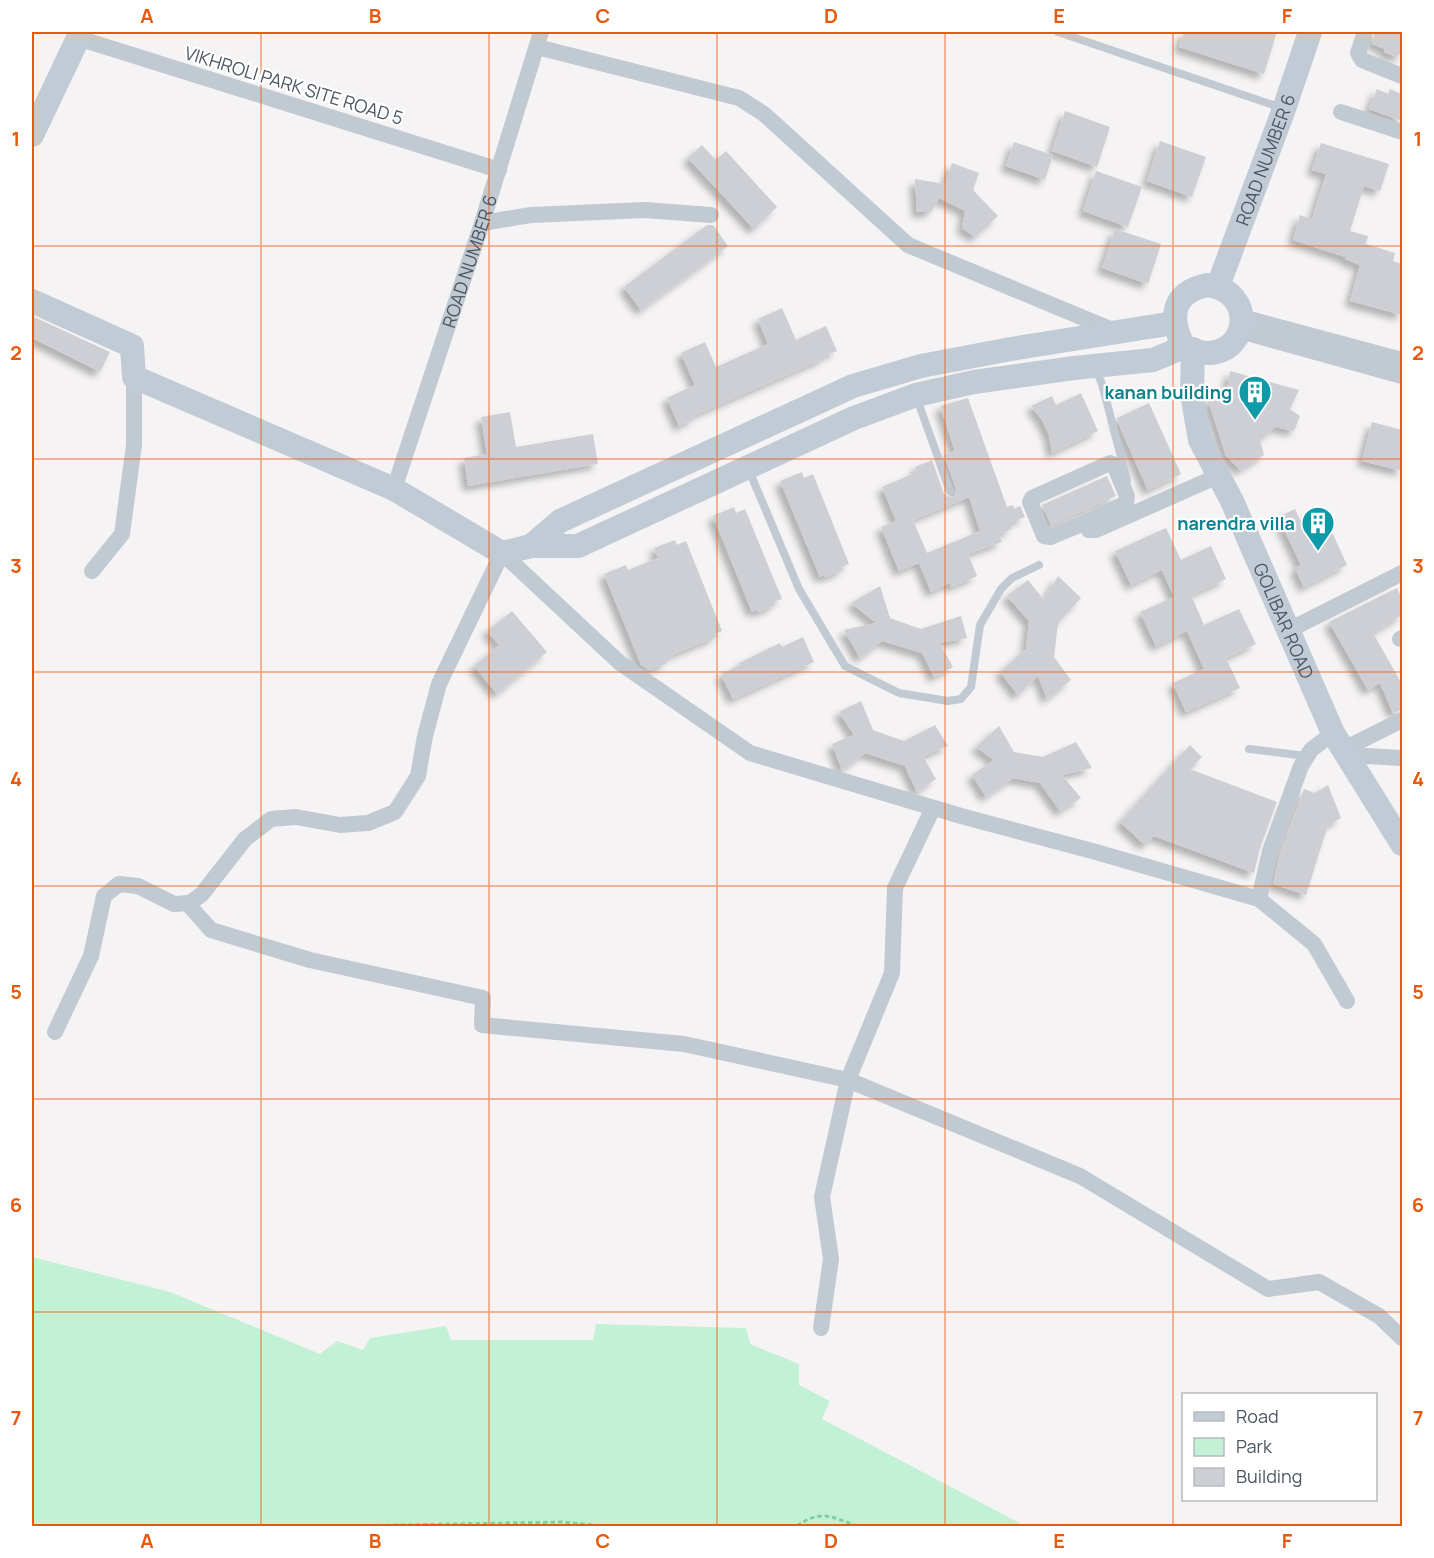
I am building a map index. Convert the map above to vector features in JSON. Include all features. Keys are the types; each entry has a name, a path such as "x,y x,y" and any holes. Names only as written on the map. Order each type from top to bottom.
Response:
{"street":[{"name":"ROAD NUMBER 6","path":"1218,286 1310,32"},
{"path":"1365,32 1358,53 1362,60 1402,76"},
{"path":"32,135 79,35"},
{"name":"VIKHROLI PARK SITE ROAD 5","path":"79,35 499,170"},
{"name":"ROAD NUMBER 6","path":"394,489 482,224 539,39"},
{"path":"539,39 739,98 764,114 908,245 1117,332"},
{"path":"1341,112 1402,132"},
{"path":"482,224 531,215 645,210 711,215"},
{"path":"502,553 531,546 578,546 771,455 854,418 916,395 974,382 1153,360 1189,348 1204,353 1215,352 1226,348 1234,341 1241,324 1236,299 1228,291 1218,286 1196,287 1186,293 1179,302 1174,323 1011,349 910,369 853,386 560,521 531,546"},
{"path":"32,301 132,346 134,444 122,534 92,572"},
{"name":"GOLIBAR ROAD","path":"1174,323 1189,348 1192,394 1200,440 1232,501 1342,746 1402,844"},
{"path":"1241,324 1402,360"},
{"path":"1241,324 1402,376"},
{"path":"1067,340 1084,367"},
{"path":"910,369 916,395"},
{"path":"134,377 394,489 502,553 620,663 750,753 933,808 1259,899 1314,944 1347,1001"},
{"path":"736,441 748,467"},
{"path":"1110,463 1114,465 1127,496 1126,503 1084,523 1050,537 1044,536 1030,502 1032,498 1110,463"},
{"path":"1084,523 1089,530 1096,530 1218,476"},
{"path":"630,488 642,517"},
{"path":"55,1032 91,956 104,896 119,884 138,886 174,904 190,903 202,894 245,838 271,819 296,817 340,825 368,823 395,812 418,776 425,736 439,684 502,553"},
{"path":"1288,630 1402,573"},
{"path":"1259,899 1270,851 1306,756 1311,750 1342,746 1402,720"},
{"path":"1342,746 1402,758"},
{"path":"821,1328 831,1260 822,1197 848,1080 892,974 895,888 933,808"},
{"path":"187,903 211,930 310,960 483,998 482,1024 684,1044 848,1080 1080,1176 1268,1289 1319,1282 1379,1316 1402,1338"}],"lane":[{"path":"1058,32 1284,109"},
{"path":"1084,367 1102,384 1128,480"},
{"path":"916,395 950,491"},
{"path":"748,467 800,589 845,666 899,693 948,701 961,699 972,687 980,625 1001,589 1012,578 1039,565"},
{"path":"1249,749 1306,756"}],"path":[{"path":"797,1527 807,1519 826,1514 857,1527"},
{"path":"348,1527 564,1522 601,1527"}],"green space":[{"path":"32,1257 170,1292 320,1354 337,1341 363,1350 370,1338 446,1326 451,1340 593,1340 596,1324 746,1328 750,1344 799,1364 799,1385 830,1401 822,1419 1025,1526 32,1526"}],"building":[{"path":"1184,32 1277,32 1264,74 1179,47"},
{"path":"1375,32 1402,32 1402,56 1398,54 1397,57 1384,52 1385,49 1372,44"},
{"path":"1377,89 1388,94 1390,89 1402,94 1402,121 1369,109"},
{"path":"1065,111 1110,127 1097,167 1052,151"},
{"path":"1160,141 1206,157 1192,197 1147,181"},
{"path":"1014,142 1053,155 1045,180 1006,166"},
{"path":"1321,143 1389,164 1380,191 1364,186 1350,231 1368,236 1366,244 1395,253 1393,261 1402,264 1402,315 1350,301 1360,265 1345,257 1293,240 1300,215 1312,219 1326,174 1312,170"},
{"path":"702,145 716,160 726,151 777,207 754,229 688,158"},
{"path":"952,163 979,173 973,190 998,216 975,237 962,228 965,211 939,198 931,212 917,212 915,179 945,184"},
{"path":"1096,171 1142,187 1128,227 1083,211"},
{"path":"707,225 713,225 728,246 641,310 624,287"},
{"path":"1115,229 1161,244 1148,284 1102,268"},
{"path":"782,308 796,340 826,326 837,351 693,416 694,419 679,426 667,398 695,385 681,353 705,342 716,367 768,344 758,319"},
{"path":"32,316 110,352 100,372 32,338"},
{"name":"kanan building","path":"1230,371 1299,390 1290,409 1300,416 1294,431 1275,427 1260,440 1264,455 1240,470 1226,456 1208,400 1227,391"},
{"path":"1081,393 1098,431 1052,453 1049,435 1042,420 1031,406 1052,396 1056,405"},
{"path":"968,398 1007,507 1013,505 1014,509 1020,506 1025,517 1010,523 1012,529 999,534 1002,542 968,554 977,576 951,587 950,583 931,592 919,563 899,571 881,527 896,521 882,487 917,472 915,467 932,460 944,494 949,497 954,496 956,489 944,455 955,451 940,406","holes":["969,497 980,531 927,553 913,520"]},
{"path":"1149,403 1181,474 1148,490 1117,418"},
{"path":"510,412 516,447 593,434 598,464 468,486 464,458 487,454 481,417"},
{"path":"1372,422 1402,430 1402,471 1362,461"},
{"path":"802,472 804,478 813,474 849,564 842,567 843,570 825,577 824,575 820,577 780,481"},
{"path":"1107,476 1116,496 1051,525 1042,505"},
{"path":"734,507 736,513 745,509 782,599 774,602 775,605 758,612 756,609 752,612 713,516"},
{"name":"narendra villa","path":"1295,509 1300,520 1322,510 1347,565 1304,587 1295,568 1301,565 1278,517"},
{"path":"1166,528 1181,560 1211,546 1226,579 1191,595 1204,625 1239,609 1256,644 1226,658 1240,688 1186,712 1173,683 1204,669 1187,631 1156,646 1140,612 1174,597 1162,570 1131,585 1115,551"},
{"path":"675,540 677,545 686,541 722,631 715,634 716,637 672,655 665,659 667,663 649,670 641,665 604,574 626,565 628,570 658,558 654,548"},
{"path":"1058,576 1081,598 1058,623 1054,657 1071,680 1047,699 1038,676 1018,695 1000,672 1026,649 1029,621 1007,596 1028,580 1044,600"},
{"path":"880,586 890,618 921,629 961,616 967,638 940,643 953,667 934,677 922,653 882,641 860,658 844,630 876,623 851,603"},
{"path":"1397,588 1402,598 1402,615 1373,633 1402,684 1402,710 1393,713 1380,683 1368,690 1329,622"},
{"path":"512,611 547,652 497,694 474,666 499,645 487,631"},
{"path":"803,637 814,662 733,699 721,674 780,643 782,647"},
{"path":"861,701 873,730 904,741 935,725 948,746 923,756 936,779 917,792 905,766 865,753 842,770 832,744 854,735 839,712"},
{"path":"999,726 1014,752 1043,757 1076,742 1092,768 1062,775 1081,798 1060,811 1040,783 1013,778 986,797 972,775 994,760 976,747"},
{"path":"1190,745 1202,757 1190,769 1277,802 1260,848 1254,873 1154,836 1145,845 1120,822"},
{"path":"1328,785 1341,818 1328,825 1306,895 1273,884 1280,854 1304,789 1315,793"}],"place":[{"name":"kanan building","path":"1255,421"},
{"name":"narendra villa","path":"1318,552"}]}
